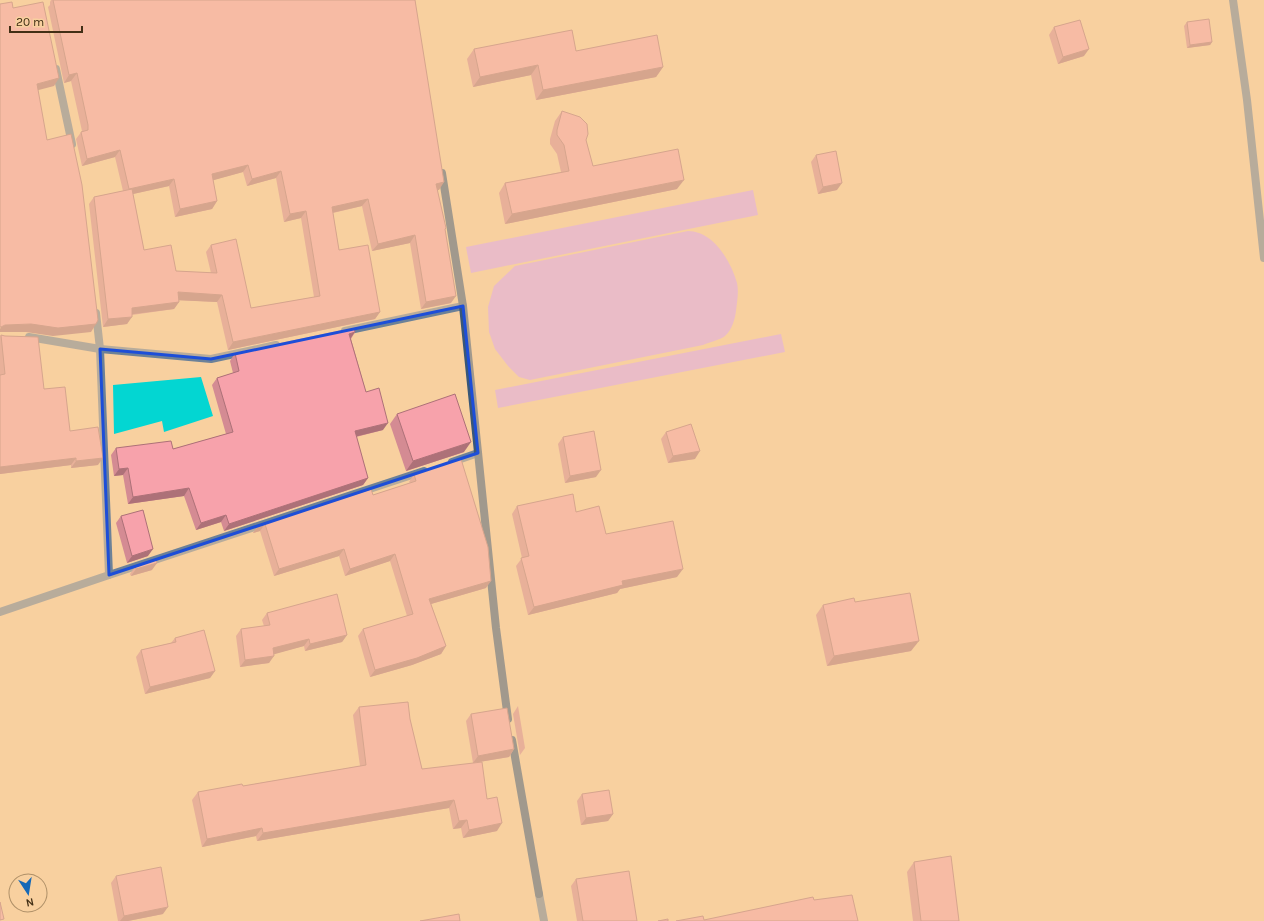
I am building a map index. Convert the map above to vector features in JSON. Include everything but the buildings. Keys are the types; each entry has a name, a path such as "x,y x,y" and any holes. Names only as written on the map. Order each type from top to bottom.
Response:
{"street":[{"path":"1233,0 1247,100 1264,258"},
{"path":"55,62 74,154"},
{"path":"440,165 463,306 496,628 506,707 544,921"},
{"path":"94,302 100,349 109,575"},
{"path":"333,333 463,306"},
{"path":"20,337 100,349 211,358 287,342"},
{"path":"0,612 478,454"}],"highlighted area":[{"path":"463,306 478,453 109,575 100,349 211,359"}],"shaded area":[{"path":"753,190 758,215 471,273 466,247"},
{"path":"688,231 697,232 713,242 720,249 734,274 737,283 738,297 733,324 730,331 725,336 703,345 530,380 519,377 495,349 489,332 488,307 494,286 515,266"},
{"path":"781,334 785,352 498,408 495,390"}],"water":[{"path":"201,377 213,416 164,432 162,421 114,434 113,385"}]}
